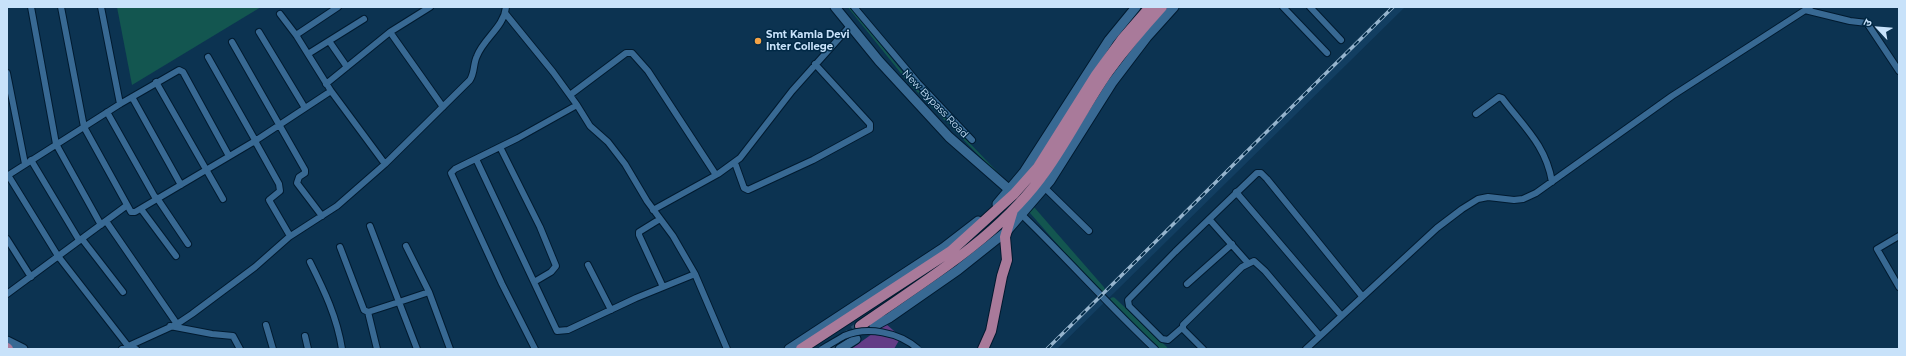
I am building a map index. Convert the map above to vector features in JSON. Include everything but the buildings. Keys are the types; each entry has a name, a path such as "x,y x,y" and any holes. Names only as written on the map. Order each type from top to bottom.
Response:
{"main road":[{"name":"New Bypass Road","path":"835,7 850,26 934,108 949,137 1017,204"},
{"path":"983,349 991,331 1002,276 1007,260 1005,240 1017,204 1024,172 1109,40 1136,7"},
{"path":"801,349 951,251 1017,204 1038,167 1096,75 1123,38 1150,7"},
{"path":"860,326 957,259 1017,204 1040,179 1107,73 1135,36 1162,7"},
{"path":"789,349 942,248 978,222 1017,204 1045,188 1112,83 1147,37 1174,7"},
{"path":"874,326 889,318 958,270 1007,232"},
{"path":"840,349 856,339"},
{"path":"7,341 23,349"}],"street":[{"path":"31,7 56,144 103,223 177,324"},
{"path":"61,7 84,127 126,206 133,213 255,140 331,91"},
{"path":"101,7 120,104"},
{"path":"296,34 338,7"},
{"path":"326,84 390,32 430,7"},
{"path":"854,7 934,108 972,140"},
{"path":"1283,7 1327,53"},
{"path":"1310,7 1341,40"},
{"path":"1306,349 1437,228 1478,199 1488,197 1514,200 1523,199 1536,193 1672,96 1807,9 1850,21 1867,23 1899,71"},
{"path":"505,10 570,95 590,126 608,142 625,164 653,210 673,236 695,274 727,349"},
{"path":"122,349 177,324 255,267 290,236 337,206 385,164 472,76 477,56 503,19 505,10"},
{"path":"280,14 296,34 326,84 385,164"},
{"path":"308,54 364,19"},
{"path":"653,210 716,175 734,163 767,126 815,64 850,26"},
{"path":"259,32 305,108"},
{"path":"390,32 443,107"},
{"path":"329,41 347,67"},
{"path":"232,42 305,170 305,173 299,178 297,183 322,216"},
{"path":"570,95 626,53 632,53 648,71 716,175"},
{"path":"208,57 280,184 280,191 269,200 290,236"},
{"path":"734,163 744,188 748,190 813,160 870,129 870,124 815,64"},
{"path":"136,349 128,346 58,256 7,176 107,112 177,70 183,72 229,156"},
{"path":"7,73 9,97 25,164"},
{"path":"156,82 205,170 223,199"},
{"path":"132,97 181,185"},
{"path":"1476,114 1499,97 1502,98 1529,131 1547,159 1552,182"},
{"path":"535,349 502,284 451,177 451,174 455,169 500,147 577,105"},
{"path":"107,112 156,199 188,244"},
{"path":"500,147 540,227 556,266 551,272 534,282"},
{"path":"476,159 558,331 568,330 695,274"},
{"path":"31,160 81,239 123,292"},
{"path":"1320,336 1256,261 1248,263 1197,310 1183,327 1168,340 1162,339 1148,327 1128,302 1134,293 1254,174 1259,172 1362,296"},
{"path":"1045,188 1089,231"},
{"path":"1236,192 1342,315"},
{"path":"1017,204 1100,296 1155,349"},
{"path":"7,294 126,206"},
{"path":"141,209 176,256"},
{"path":"660,219 639,232 639,235 663,287"},
{"path":"1209,219 1248,263"},
{"path":"370,226 417,349"},
{"path":"1899,236 1877,249 1899,287"},
{"path":"7,239 31,276"},
{"path":"1187,284 1232,244"},
{"path":"406,246 429,292 450,349"},
{"path":"340,247 364,310 368,312 377,349"},
{"path":"310,262 330,303 342,349"},
{"path":"588,265 611,310"},
{"path":"368,312 429,292"},
{"path":"266,325 273,349"},
{"path":"170,326 199,332 233,336 240,349"},
{"path":"1183,327 1203,349"},
{"path":"822,349 845,336 873,332 890,334 903,339 918,349"},
{"path":"305,336 308,349"}],"shaded area":[{"path":"117,7 261,7 132,85"},
{"path":"1392,7 1405,7 1057,349 1045,349"},
{"path":"886,324 901,337 894,349 851,349"}],"waterway":[{"path":"849,7 911,84 1000,176"},
{"path":"1032,210 1101,289"},
{"path":"1113,301 1164,349"}],"tunnel":[{"path":"830,349 860,326"}],"railway":[{"path":"1047,349 1393,7"}],"place":[{"name":"Smt Kamla Devi Inter College","path":"758,41"}]}
